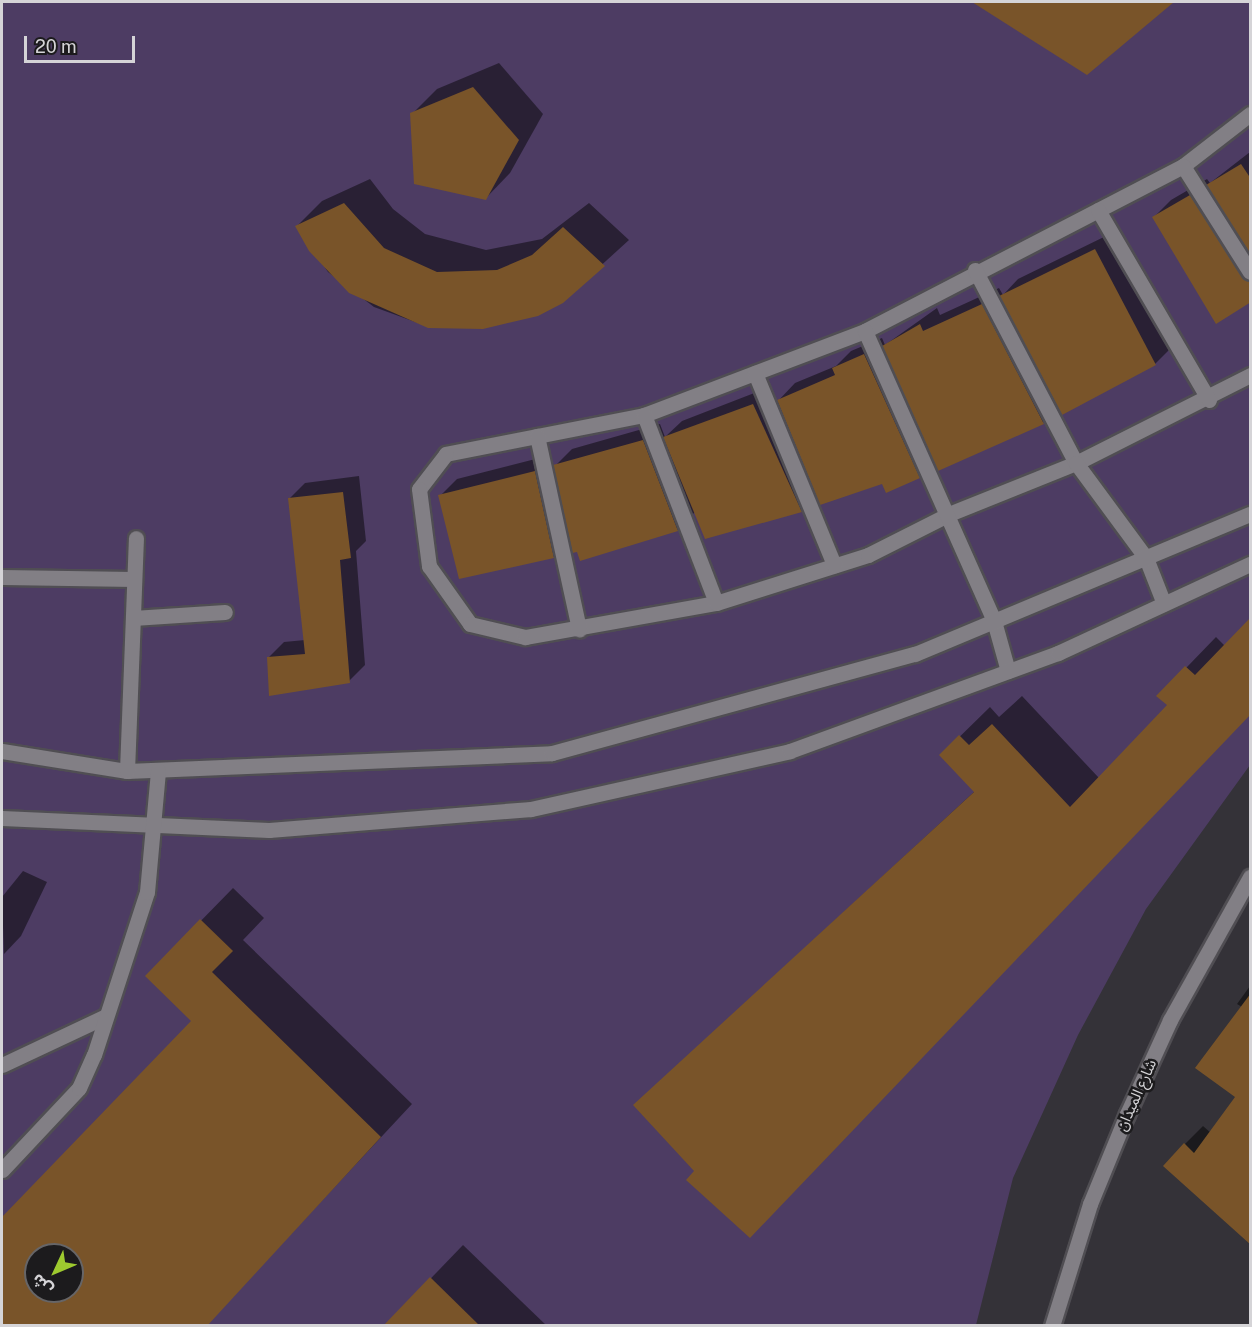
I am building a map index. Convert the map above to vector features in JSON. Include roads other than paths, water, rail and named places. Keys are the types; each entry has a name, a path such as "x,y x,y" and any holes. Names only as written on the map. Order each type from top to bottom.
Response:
{"street":[{"path":"1251,114 1182,166 975,270 865,331 644,415 446,454 419,489 429,566 470,624 525,637 716,603 868,555 949,514 1076,463 1209,400 1251,375"},
{"path":"1182,166 1251,272"},
{"path":"1098,210 1209,400"},
{"path":"975,270 1076,463 1146,558 1164,604"},
{"path":"865,331 949,514 994,621 1008,671"},
{"path":"755,373 834,565"},
{"path":"644,415 716,603"},
{"path":"537,436 579,629"},
{"path":"2,751 128,771 552,753 915,654 1251,514"},
{"path":"128,771 136,538"},
{"path":"2,818 269,830 531,809 790,751 1008,671 1251,564"},
{"path":"2,577 134,579"},
{"path":"133,618 225,612"},
{"path":"2,1170 79,1088 104,1017 128,961 147,892 158,770"},
{"name":"شارع الميدان","path":"1052,1326 1090,1204 1127,1114 1170,1020 1251,877"},
{"path":"2,1065 104,1017"}]}
